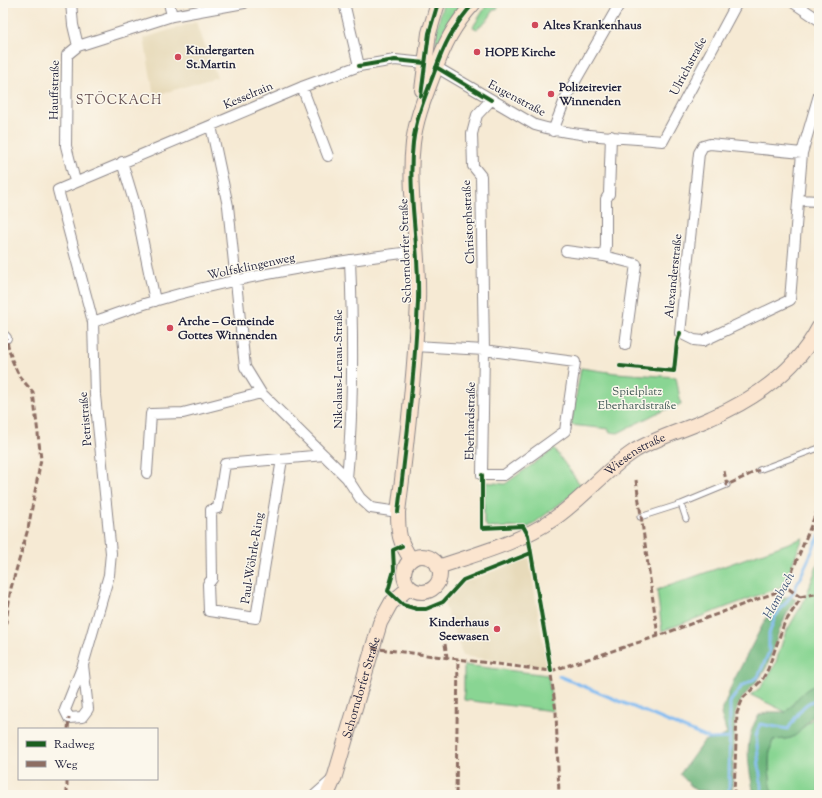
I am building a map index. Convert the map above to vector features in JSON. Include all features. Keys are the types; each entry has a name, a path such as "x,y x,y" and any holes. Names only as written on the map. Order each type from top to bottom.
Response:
{"street":[{"path":"71,3 73,25 78,46 172,16 244,3"},
{"path":"169,3 172,16"},
{"path":"344,3 359,66"},
{"path":"430,65 429,33 438,3"},
{"name":"Schorndorfer Straße","path":"411,559 402,546 398,532 398,512 415,346 418,251 412,164 419,112 430,65 459,19 474,3"},
{"path":"553,130 566,97 620,3"},
{"name":"Ulrichstraße","path":"663,141 737,3"},
{"path":"794,3 819,20"},
{"name":"Hauffstraße","path":"75,182 66,146 66,55 78,46"},
{"name":"Kesselrain","path":"75,182 302,87 359,66 395,60 430,65"},
{"name":"Eugenstraße","path":"430,65 535,125 553,130 663,141"},
{"path":"302,87 328,156"},
{"path":"802,153 819,95"},
{"name":"Christophstraße","path":"484,350 481,176 473,166 472,134 477,115 491,100"},
{"path":"210,126 228,206 245,367 260,393 347,478 360,498 371,508 398,512"},
{"path":"604,256 606,246 606,199 609,194 611,136"},
{"name":"Alexanderstraße","path":"710,144 802,153 790,300 704,341 694,340 680,333 699,153 703,146 710,144"},
{"path":"122,162 136,208 155,301"},
{"name":"Petristraße","path":"75,182 58,190 93,322 95,395 111,553 109,575 83,665"},
{"path":"798,200 819,201"},
{"name":"Wolfsklingenweg","path":"93,322 155,301 236,281 350,260 418,251"},
{"path":"566,251 604,256 636,264 625,345"},
{"name":"Nikolaus-Lenau-Straße","path":"347,478 352,410 353,352 350,260"},
{"name":"Wiesenstraße","path":"438,567 508,544 528,535 575,503 611,468 630,454 655,439 710,419 753,397 789,369 819,327"},
{"name":"Eberhardstraße","path":"415,346 484,350 575,362 565,431 504,475 482,475 484,350"},
{"path":"147,473 151,414 182,413 260,393"},
{"name":"Paul-Wöhrle-Ring","path":"282,459 256,618 209,611 208,584 212,579 211,510 218,508 225,464 324,455"},
{"path":"418,556 433,560 438,567 439,580 433,589 424,593 414,591 409,588 404,581 404,570 411,559 418,556"},
{"name":"Schorndorfer Straße","path":"327,795 334,778 380,623 391,603 409,588"},
{"path":"315,795 334,778"}],"lane":[{"path":"759,470 819,448"},
{"path":"640,516 681,504 727,485"},
{"path":"681,504 686,519"}],"shaded area":[{"name":"Kindergarten St.Martin","path":"196,22 217,77 154,96 144,38"},
{"name":"Kinderhaus Seewasen","path":"529,558 547,667 463,656 444,603 455,592 460,584"}],"green space":[{"path":"443,3 452,3 465,7 438,47 436,46 436,34"},
{"path":"488,3 500,3 497,9 493,10 489,18 477,29 473,27"},
{"name":"Spielplatz Eberhardstraße","path":"581,368 616,373 676,377 681,404 655,414 618,433 609,432 609,429 571,425"},
{"path":"554,449 582,487 529,527 488,528 484,522 484,482 505,484"},
{"path":"803,538 783,586 662,631 657,590"},
{"path":"819,561 819,684 813,685 786,712 751,695 761,687 775,665 785,634 804,601"},
{"path":"789,596 796,600 787,613 767,666 759,679 737,707 735,715 732,795 717,795 717,792 695,790 680,774 704,741 718,739 727,734 721,714 733,682 775,601"},
{"path":"464,665 548,675 553,711 464,700"},
{"path":"819,684 819,713 811,718 793,737 773,740 769,760 772,795 754,795 748,754 750,734 759,715 770,712 786,712 805,691 814,685"},
{"path":"819,713 819,795 772,795 769,760 773,740 791,738"}],"waterway":[{"name":"Hambach","path":"729,795 730,702 742,686 758,677 769,652 769,634 775,617 793,593 819,536"},
{"path":"559,676 710,739 729,738"},
{"path":"762,795 756,736 760,724 788,729 804,706 813,701 819,700"}],"marked path":[{"path":"3,642 11,588 28,529 41,459 33,392 19,376 12,360 6,338"},
{"path":"724,471 727,485 759,470"},
{"path":"636,480 658,636"},
{"path":"785,589 819,506"},
{"path":"372,648 551,671 658,636 785,589 789,589 800,597 799,601 784,624 768,669 762,680 743,698 737,713 734,795"},
{"path":"800,597 819,593"},
{"path":"445,644 447,657"},
{"path":"456,795 458,659"},
{"path":"550,667 556,712 559,795"},
{"path":"68,728 69,718"},
{"path":"67,780 67,795"}],"cycle path":[{"path":"421,96 429,33 438,3"},
{"path":"398,512 415,354 418,301 417,261 412,201 413,143 421,108 442,53 460,20 474,3"},
{"path":"359,66 395,60 425,63"},
{"path":"436,67 491,100"},
{"path":"620,366 674,371 677,342 680,333"},
{"path":"482,475 482,528 523,526 528,535 551,671"},
{"path":"402,546 393,550 394,570 388,591 403,605 417,609 426,609 443,602 463,580 531,553"}],"place":[{"name":"Altes Krankenhaus","path":"535,25"},
{"name":"HOPE Kirche","path":"477,52"},
{"name":"Kindergarten St.Martin","path":"178,57"},
{"name":"Polizeirevier Winnenden","path":"551,94"},
{"name":"Arche – Gemeinde Gottes Winnenden","path":"170,328"},
{"name":"Kinderhaus Seewasen","path":"497,629"}],"district":[{"name":"STÖCKACH","path":"119,99"}]}
